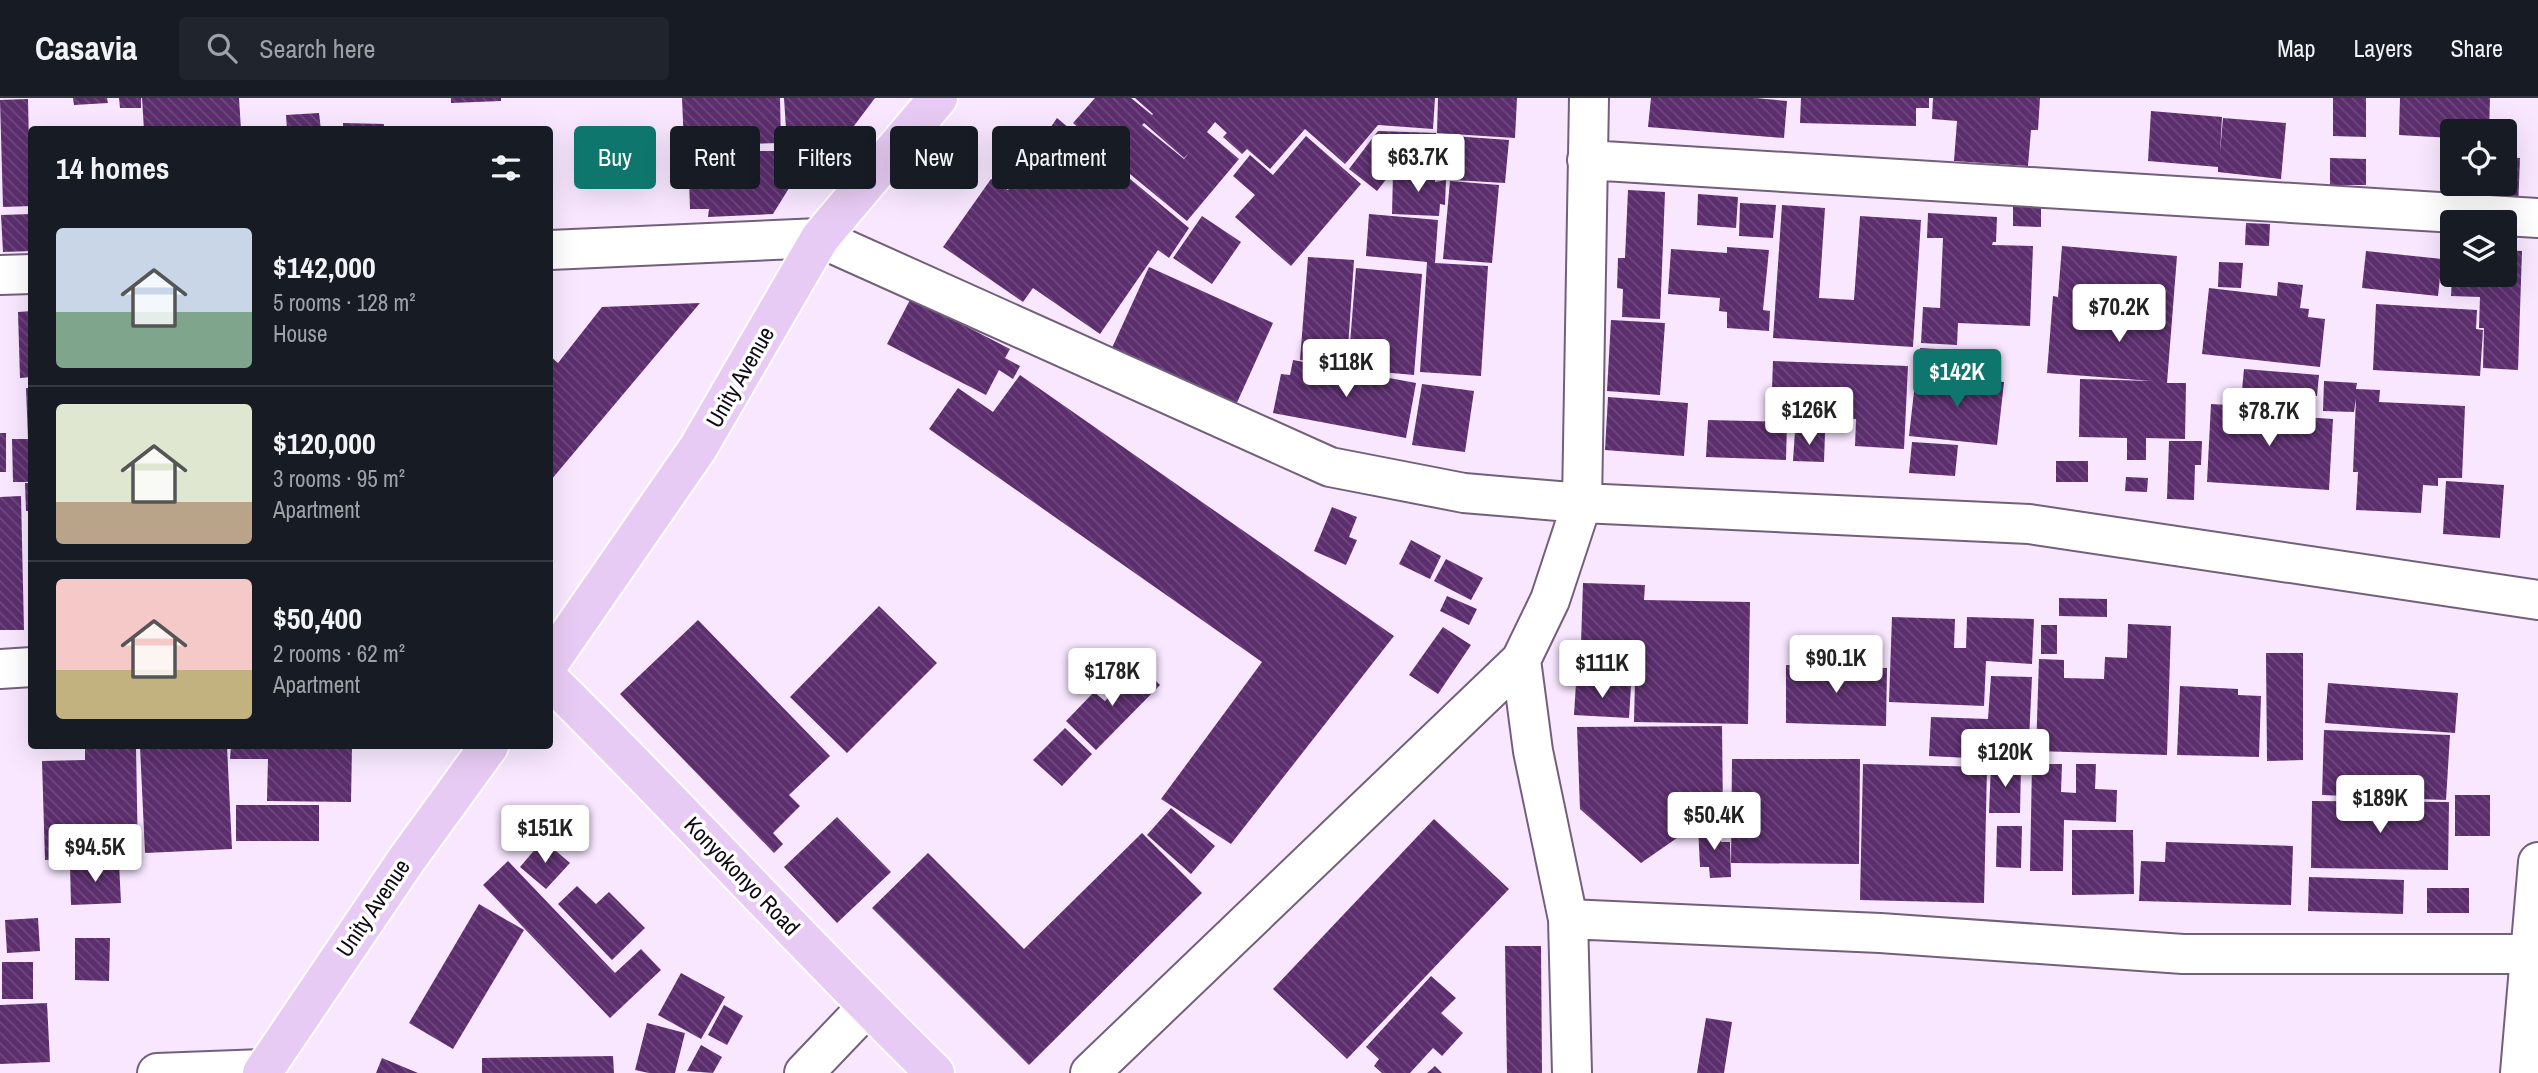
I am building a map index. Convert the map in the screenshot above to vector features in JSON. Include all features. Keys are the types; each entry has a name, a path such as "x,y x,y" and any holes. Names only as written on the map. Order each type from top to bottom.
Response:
{"main road":[{"name":"Unity Avenue","path":"553,658 698,448 820,238 938,98"},
{"name":"Konyokonyo Road","path":"553,683 867,1007 935,1073"},
{"name":"Unity Avenue","path":"263,1071 407,859 487,749"}],"street":[{"path":"1090,1073 1521,660 1550,600 1582,503 1589,98"},
{"path":"1587,160 2538,218"},
{"path":"553,250 820,238 1330,467 1464,493 1582,503 2029,523 2538,600"},
{"path":"0,275 28,274"},
{"path":"1521,660 1533,751 1568,919 1572,1073"},
{"path":"0,669 28,667"},
{"path":"2520,1073 2535,954 2538,862"},
{"path":"1568,919 1880,933 2183,954 2535,954"},
{"path":"804,1073 867,1007"},
{"path":"157,1073 263,1071"}],"building":[{"path":"73,98 107,98 108,103 74,105"},
{"path":"119,98 141,98 141,108 120,108"},
{"path":"142,98 239,98 241,126 144,126"},
{"path":"451,98 501,98 501,101 451,103"},
{"path":"682,98 780,98 781,126 774,126 774,143 760,144 760,126 683,126"},
{"path":"784,98 875,98 854,126 786,126"},
{"path":"1095,98 1131,98 1152,115 1135,98 1435,98 1433,129 1378,125 1345,164 1305,129 1270,169 1247,149 1242,154 1223,137 1227,133 1215,122 1207,132 1239,159 1187,221 1130,174 1130,126 1076,126 1073,123","holes":["1144,123 1184,158 1189,153 1184,159 1142,125"]},
{"path":"1438,98 1517,98 1515,138 1437,133"},
{"path":"1651,98 1755,98 1787,101 1784,138 1648,127"},
{"path":"1801,98 1929,98 1929,108 1916,108 1916,126 1800,123"},
{"path":"1933,98 2040,98 2038,130 2031,130 2028,166 1954,161 1957,121 1932,119"},
{"path":"2333,98 2366,98 2366,137 2333,136"},
{"path":"2400,98 2490,98 2489,119 2440,119 2440,137 2399,135"},
{"path":"28,99 28,206 3,207 0,100"},
{"path":"2151,111 2222,117 2220,153 2223,118 2286,123 2281,179 2218,172 2218,167 2148,161"},
{"path":"319,113 321,126 287,126 286,115"},
{"path":"1057,118 1067,126 1052,126"},
{"path":"343,123 384,124 384,126 343,126"},
{"path":"1378,131 1436,133 1435,172 1392,172 1377,191 1349,169"},
{"path":"1438,135 1509,140 1505,183 1436,179"},
{"path":"1306,136 1361,184 1291,266 1235,217 1255,195 1233,176 1250,155 1273,175"},
{"path":"760,151 774,151 774,189 788,189 773,214 708,217 709,209 690,209 689,189 760,189"},
{"path":"2330,158 2366,159 2366,185 2330,185"},
{"path":"2517,158 2520,158 2518,208 2464,206 2464,196 2517,196"},
{"path":"1393,173 1435,174 1435,182 1446,180 1445,205 1440,204 1439,216 1392,214"},
{"path":"991,179 992,189 1130,189 1130,179 1189,228 1169,258 1158,250 1100,334 1033,288 1023,302 943,247"},
{"path":"1450,181 1499,185 1492,263 1443,259"},
{"path":"1628,190 1665,192 1660,319 1622,317 1623,289 1617,288 1618,258 1625,258"},
{"path":"1698,194 1738,197 1736,228 1697,225"},
{"path":"1740,203 1776,205 1773,238 1739,236"},
{"path":"2013,203 2041,204 2041,227 2013,226"},
{"path":"1782,205 1825,208 1819,298 1854,300 1860,216 1921,220 1913,347 1773,338"},
{"path":"1928,213 1997,217 1996,242 1992,245 2033,246 2030,326 1958,323 1957,345 1921,343 1923,307 1940,308 1943,238 1927,238"},
{"path":"28,214 28,251 3,252 1,215"},
{"path":"1369,214 1438,220 1435,263 1488,266 1481,376 1420,372 1427,262 1366,256"},
{"path":"1202,216 1241,242 1212,284 1173,258"},
{"path":"2246,223 2270,224 2269,246 2245,245"},
{"path":"2062,246 2177,256 2167,383 2186,383 2185,439 2146,438 2146,460 2127,460 2127,438 2079,437 2080,379 2152,381 2047,373 2053,296 2058,297"},
{"path":"1727,247 1769,250 1763,310 1770,311 1769,331 1727,328 1727,312 1719,311 1720,298 1668,294 1671,249 1727,253"},
{"path":"2366,251 2440,259 2438,296 2362,288"},
{"path":"2517,251 2522,251 2518,370 2483,368 2484,328 2479,328 2480,297 2451,296 2451,287 2517,287"},
{"path":"1308,257 1354,260 1347,363 1300,360"},
{"path":"2219,262 2243,263 2241,288 2218,287"},
{"path":"1149,267 1273,323 1235,407 1111,350"},
{"path":"1356,268 1422,274 1414,375 1348,369"},
{"path":"2278,282 2303,285 2300,308 2309,309 2308,317 2325,319 2320,367 2202,354 2209,288 2277,296"},
{"path":"911,298 1010,349 1005,358 1020,366 1013,379 999,370 986,395 887,344"},
{"path":"700,303 553,478 553,359 558,363 602,307"},
{"path":"2376,304 2477,310 2476,329 2483,330 2480,376 2373,370"},
{"path":"28,311 28,377 20,378 18,312"},
{"path":"1611,320 1665,323 1660,395 1607,391"},
{"path":"1920,348 1969,351 1968,371 1918,368"},
{"path":"1293,360 1416,383 1406,438 1273,413 1281,374 1290,375"},
{"path":"1773,361 1908,366 1904,449 1855,446 1856,419 1771,416"},
{"path":"2244,369 2319,375 2317,396 2242,390"},
{"path":"1916,374 2004,382 1997,445 1909,436"},
{"path":"1020,375 1394,636 1231,844 1161,799 1262,662 929,429 958,388 993,412"},
{"path":"2324,381 2357,383 2356,389 2380,390 2379,402 2465,406 2462,478 2438,478 2438,486 2423,485 2421,513 2356,510 2358,472 2353,472 2356,398 2354,412 2323,411"},
{"path":"1422,384 1474,391 1465,452 1412,445"},
{"path":"26,388 28,388 28,439"},
{"path":"1608,397 1688,403 1684,456 1605,450"},
{"path":"2211,404 2288,409 2287,416 2333,419 2329,490 2207,482"},
{"path":"1708,420 1787,422 1786,460 1706,457"},
{"path":"1795,431 1825,433 1824,462 1793,461"},
{"path":"0,433 6,433 6,472 0,472"},
{"path":"12,439 28,439 28,482 13,482"},
{"path":"2169,441 2202,441 2201,465 2195,465 2194,500 2167,499"},
{"path":"1912,442 1958,445 1955,476 1909,473"},
{"path":"2056,461 2088,461 2088,482 2056,482"},
{"path":"2126,477 2148,478 2147,492 2125,491"},
{"path":"2446,481 2504,485 2500,538 2443,534"},
{"path":"25,483 28,483 28,511"},
{"path":"21,496 24,630 0,630 0,497"},
{"path":"1332,507 1357,517 1349,537 1357,540 1346,565 1314,551"},
{"path":"1411,540 1441,556 1430,579 1399,564"},
{"path":"1446,559 1483,578 1471,600 1434,581"},
{"path":"1583,583 1645,585 1644,600 1750,602 1748,724 1634,722 1635,680 1593,679 1593,674 1580,674"},
{"path":"1447,596 1477,609 1469,625 1440,611"},
{"path":"2059,598 2107,599 2107,617 2059,616"},
{"path":"879,606 937,663 847,753 790,697"},
{"path":"1892,617 1955,619 1954,648 1966,648 1967,617 2034,619 2032,664 1986,661 1984,706 1889,702"},
{"path":"698,620 830,756 789,795 800,806 773,833 783,844 774,853 620,694"},
{"path":"2128,624 2171,626 2167,755 2036,751 2039,659 2064,660 2064,678 2104,679 2105,657 2127,658"},
{"path":"2041,625 2057,625 2057,654 2041,654"},
{"path":"1443,627 1471,645 1438,694 1409,675"},
{"path":"2266,653 2303,653 2303,760 2267,761"},
{"path":"1140,665 1160,685 1096,750 1066,721 1094,692 1105,701"},
{"path":"1786,665 1887,668 1886,726 1786,723"},
{"path":"1991,676 2032,677 2028,761 1929,756 1931,717 1988,719"},
{"path":"1576,683 1631,686 1629,718 1574,715"},
{"path":"2328,683 2458,693 2455,733 2325,723"},
{"path":"2180,686 2238,689 2238,695 2261,696 2259,757 2177,755"},
{"path":"1722,726 1723,816 1677,822 1677,838 1641,863 1580,809 1577,727"},
{"path":"1065,728 1092,754 1062,786 1033,760"},
{"path":"2324,730 2450,735 2446,800 2322,795"},
{"path":"85,749 136,749 138,858 45,860 42,761 85,760"},
{"path":"140,749 227,749 232,849 145,853"},
{"path":"231,749 352,749 351,802 267,801 268,759 230,759"},
{"path":"1732,759 1860,759 1859,864 1731,863"},
{"path":"1863,764 1987,767 1984,903 1860,900"},
{"path":"1991,764 2021,765 2020,813 1989,813"},
{"path":"2032,764 2062,764 2061,792 2076,793 2076,764 2096,764 2095,789 2117,790 2116,822 2064,820 2063,871 2030,871"},
{"path":"2455,795 2490,795 2490,836 2455,836"},
{"path":"2312,801 2449,802 2448,870 2311,868"},
{"path":"236,805 319,805 319,841 236,841"},
{"path":"1171,808 1215,846 1191,874 1147,835"},
{"path":"837,817 891,872 837,923 784,867"},
{"path":"1434,819 1509,889 1347,1059 1273,989"},
{"path":"1698,826 1720,826 1721,842 1730,842 1731,877 1710,878 1709,867 1700,867"},
{"path":"1997,826 2022,826 2021,868 1996,867"},
{"path":"2072,830 2133,830 2134,894 2072,895"},
{"path":"1142,833 1202,893 1029,1065 872,908 928,853 1024,949"},
{"path":"543,840 570,863 546,889 520,867"},
{"path":"2166,842 2293,846 2291,905 2139,901 2141,861 2165,862"},
{"path":"508,861 615,973 641,949 661,970 610,1018 483,885"},
{"path":"119,863 121,903 71,905 70,865"},
{"path":"2309,877 2404,880 2403,914 2308,911"},
{"path":"577,886 596,904 609,892 645,928 612,960 558,904"},
{"path":"2427,888 2469,888 2469,913 2427,913"},
{"path":"479,904 524,930 453,1049 409,1023"},
{"path":"38,918 40,951 7,953 5,920"},
{"path":"75,938 110,938 109,981 75,980"},
{"path":"1505,946 1541,946 1542,1073 1507,1073"},
{"path":"2,962 33,962 33,999 2,999"},
{"path":"681,973 725,997 701,1039 658,1015"},
{"path":"1431,976 1456,998 1441,1013 1463,1033 1442,1056 1433,1048 1410,1073 1382,1073 1374,1066 1379,1059 1366,1047"},
{"path":"47,1003 50,1062 0,1064 0,1005"},
{"path":"724,1005 743,1016 727,1045 708,1035"},
{"path":"1706,1018 1732,1022 1724,1073 1697,1073"},
{"path":"647,1023 685,1033 675,1073 635,1070"},
{"path":"701,1045 722,1057 713,1073 687,1071"},
{"path":"613,1056 614,1073 482,1073 482,1058"},
{"path":"382,1058 418,1073 376,1073"},
{"path":"1435,1066 1442,1073 1427,1073"}]}
